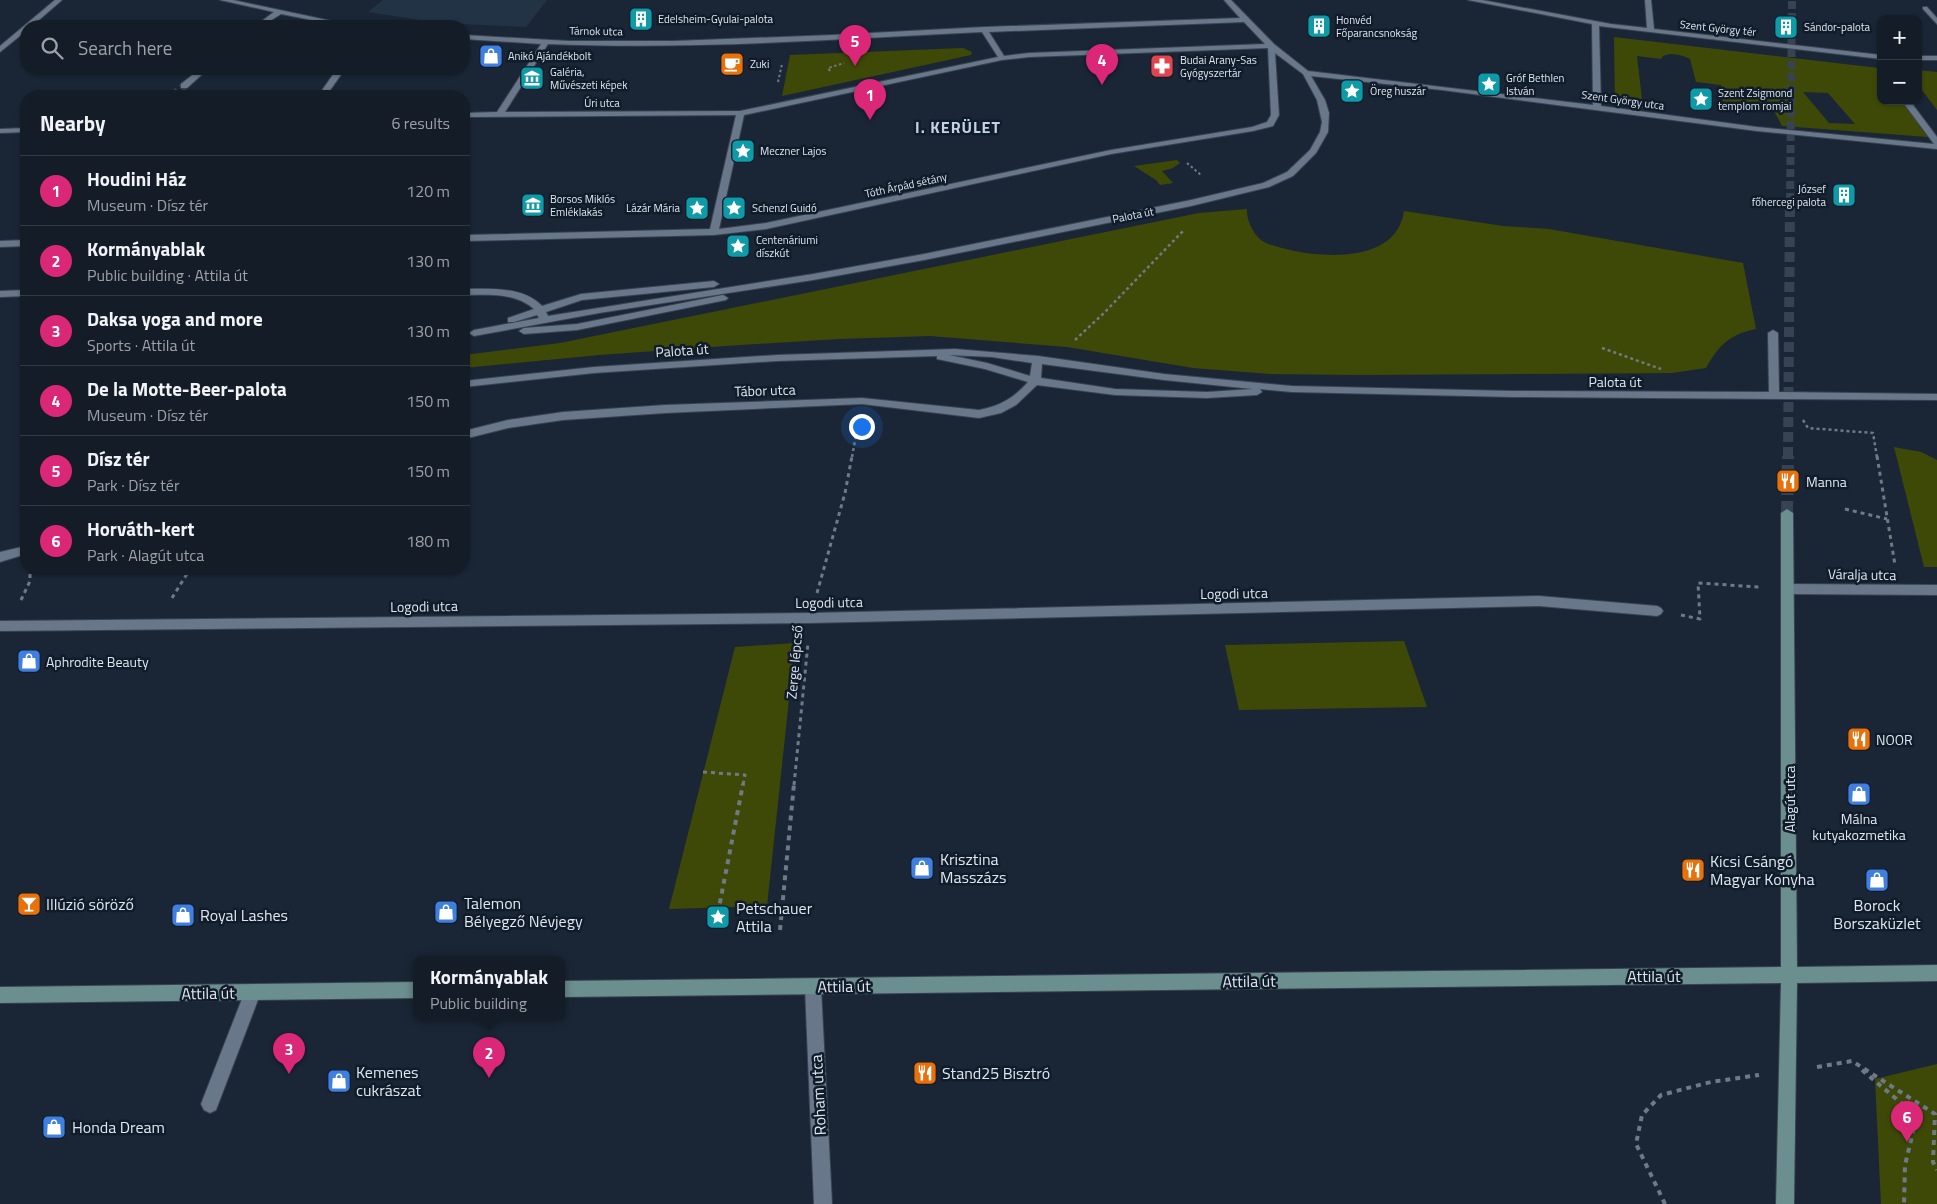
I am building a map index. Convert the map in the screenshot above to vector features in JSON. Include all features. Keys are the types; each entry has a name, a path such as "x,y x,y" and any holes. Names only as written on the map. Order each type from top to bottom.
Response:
{"main road":[{"name":"Alagút utca","path":"1784,1204 1789,976 1787,513"},
{"name":"Attila út","path":"565,989 1937,973"},
{"name":"Attila út","path":"0,995 413,990"}],"street":[{"path":"35,20 59,0"},
{"path":"223,0 320,20"},
{"name":"Palota út","path":"470,333 543,326 577,327 687,306 813,277 924,257 1191,203 1266,185 1290,174 1314,151 1324,132 1326,122 1321,100 1306,73 1271,46 1227,0"},
{"name":"Szent György tér","path":"1471,0 1595,24 1877,57"},
{"path":"1648,0 1651,31"},
{"path":"1925,8 1937,22"},
{"path":"267,20 279,12"},
{"name":"Tárnok utca","path":"470,37 638,44 788,40 984,29 1245,20"},
{"path":"1595,24 1597,107"},
{"path":"984,29 1002,58"},
{"path":"0,50 20,33"},
{"path":"500,114 546,41"},
{"name":"Úri utca","path":"470,115 740,113 1002,58 1029,55 1271,46"},
{"name":"Tóth Árpád sétány","path":"470,238 714,232 806,218 1111,152 1266,126 1270,124 1275,115 1271,46"},
{"path":"1922,58 1937,58"},
{"name":"Szent György utca","path":"1306,73 1597,107 1748,128 1937,145"},
{"path":"184,86 197,75"},
{"path":"326,90 337,75"},
{"path":"1909,105 1937,145"},
{"path":"714,232 740,113"},
{"path":"0,131 20,130"},
{"path":"0,244 20,244"},
{"name":"Palota út","path":"470,333 581,297 618,292 813,277"},
{"path":"470,292 506,292 530,300 541,310 543,326"},
{"path":"0,294 20,293"},
{"path":"1773,332 1774,396"},
{"name":"Palota út","path":"470,383 651,366 777,358 977,352 1292,390"},
{"name":"Palota út","path":"903,353 936,356 987,366 1035,381 1142,394 1207,395 1292,390 1937,398"},
{"path":"1035,381 1038,359"},
{"name":"Tábor utca","path":"470,434 508,424 563,416 664,409 862,401 905,404 957,413 979,414 997,410 1012,403 1035,381"},
{"path":"0,557 20,552"},
{"name":"Váralja utca","path":"1788,589 1937,590"},
{"name":"Logodi utca","path":"0,626 810,618 1538,602 1657,611"},
{"name":"Roham utca","path":"814,986 823,1204"},
{"path":"210,1104 253,992"}],"path":[{"path":"772,107 788,40"},
{"path":"1184,160 1203,177"},
{"path":"1074,342 1104,314 1186,227"},
{"name":"Zerge lépcső","path":"780,930 810,618 846,493 862,401"},
{"path":"1804,421 1808,428 1873,432 1899,590"},
{"path":"1845,509 1887,519"},
{"path":"1657,611 1700,619 1698,583 1788,589"},
{"path":"703,772 745,775 716,923"},
{"path":"1788,1071 1852,1061 1935,1114 1933,1162 1937,1170"},
{"path":"1852,1061 1907,1108 1913,1132 1905,1165 1904,1204"},
{"path":"1665,1204 1636,1144 1642,1115 1661,1095 1724,1080"}],"shaded area":[{"path":"383,0 547,0 526,27 470,24 470,20 420,20 368,12"}],"green space":[{"path":"1614,37 1877,68 1877,105 1906,105 1928,137 1782,126 1773,109 1736,107 1730,103 1723,103 1721,85 1696,82 1690,59 1674,54 1663,56 1661,59 1637,56 1643,108 1615,105","holes":["1803,92 1828,93 1855,124 1829,123"]},
{"path":"963,48 972,52 971,55 782,96 790,55"},
{"path":"1922,70 1937,72 1937,110 1922,90"},
{"path":"1177,160 1180,163 1173,168 1162,171 1173,183 1160,185 1156,180 1134,166"},
{"path":"1247,209 1251,226 1261,240 1276,247 1325,255 1343,255 1376,247 1389,239 1399,227 1404,211 1503,226 1549,229 1743,263 1756,329 1732,337 1721,347 1706,368 1672,373 1270,374 1193,368 1067,347 930,336 740,345 599,355 470,367 470,354 560,343 1199,213"},
{"path":"1894,447 1921,452 1937,460 1937,567 1924,567"},
{"path":"1404,641 1427,707 1239,710 1225,645"},
{"path":"795,643 767,906 669,909 735,647"},
{"path":"1937,1064 1937,1204 1881,1204 1875,1079"}],"tunnel":[{"path":"1790,201 1792,0"},
{"path":"179,90 184,86"},
{"path":"1788,457 1790,199"},
{"path":"1787,513 1788,456"}],"place":[{"name":"Edelsheim-Gyulai-palota","path":"641,19"},
{"name":"Honvéd Főparancsnokság","path":"1319,26"},
{"name":"Sándor-palota","path":"1786,27"},
{"name":"Anikó Ajándékbolt","path":"491,56"},
{"name":"Zuki","path":"732,64"},
{"name":"Dísz tér","path":"855,66"},
{"name":"Budai Arany-Sas Gyógyszertár","path":"1162,66"},
{"name":"Galéria, Művészeti képek","path":"532,78"},
{"name":"Gróf Bethlen István","path":"1489,84"},
{"name":"De la Motte-Beer-palota","path":"1102,85"},
{"name":"Öreg huszár","path":"1352,91"},
{"name":"Szent Zsigmond templom romjai","path":"1701,99"},
{"name":"Houdini Ház","path":"870,120"},
{"name":"Meczner Lajos","path":"743,151"},
{"name":"József főhercegi palota","path":"1844,195"},
{"name":"Borsos Miklós Emléklakás","path":"533,205"},
{"name":"Lázár Mária","path":"697,208"},
{"name":"Schenzl Guidó","path":"734,208"},
{"name":"Centenáriumi díszkút","path":"738,246"},
{"name":"Manna","path":"1788,481"},
{"name":"Aphrodite Beauty","path":"29,661"},
{"name":"NOOR","path":"1859,739"},
{"name":"Málna kutyakozmetika","path":"1859,794"},
{"name":"Krisztina Masszázs","path":"922,868"},
{"name":"Kicsi Csángó Magyar Konyha","path":"1693,870"},
{"name":"Borock Borszaküzlet","path":"1877,880"},
{"name":"Illúzió söröző","path":"29,904"},
{"name":"Talemon Bélyegző Névjegy","path":"446,912"},
{"name":"Royal Lashes","path":"183,915"},
{"name":"Petschauer Attila","path":"718,917"},
{"name":"Stand25 Bisztró","path":"925,1073"},
{"name":"Daksa yoga and more","path":"289,1074"},
{"name":"Kormányablak","path":"489,1078"},
{"name":"Kemenes cukrászat","path":"339,1081"},
{"name":"Honda Dream","path":"54,1127"},
{"name":"Horváth-kert","path":"1907,1142"}],"district":[{"name":"I. KERÜLET","path":"958,127"}]}
